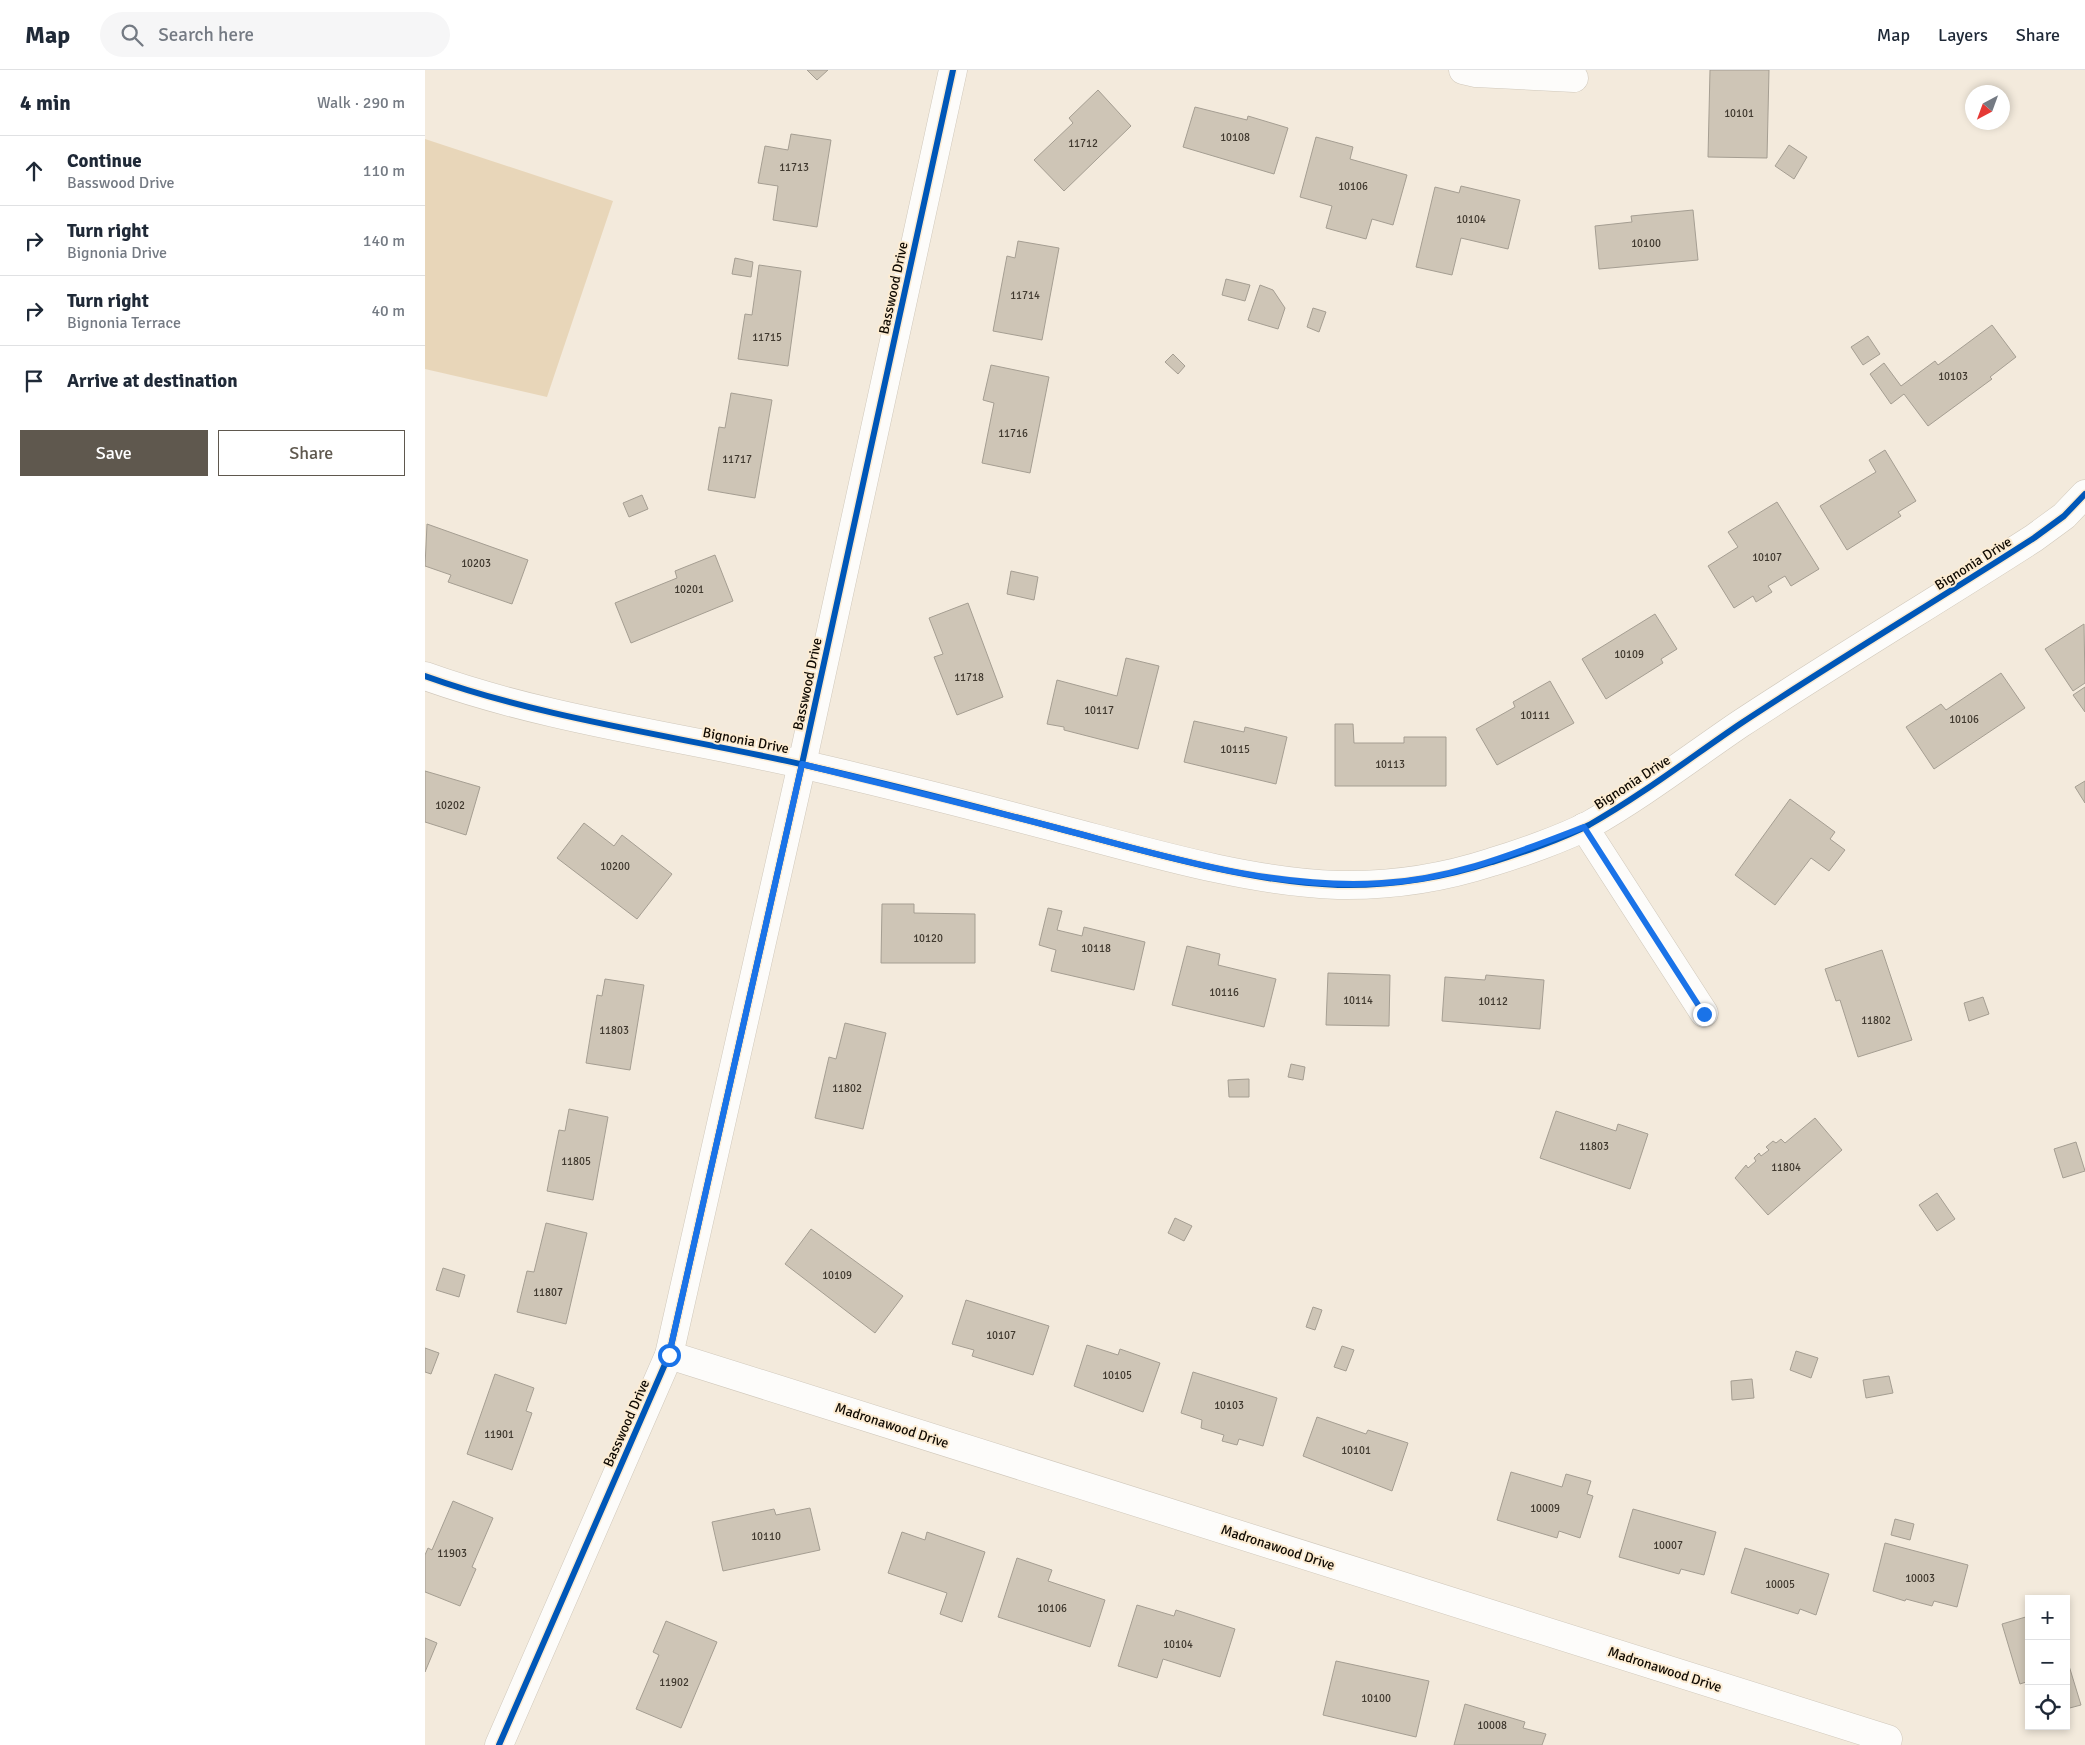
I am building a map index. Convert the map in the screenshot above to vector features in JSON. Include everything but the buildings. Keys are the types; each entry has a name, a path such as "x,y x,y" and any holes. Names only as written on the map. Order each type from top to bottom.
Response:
{"street":[{"name":"Basswood Drive","path":"499,1745 669,1355 802,764 953,70"},
{"path":"1463,70 1476,73 1574,78"},
{"name":"Bignonia Drive","path":"425,676 461,688 541,709 647,733 802,764 1132,848 1260,877 1337,885 1430,878 1492,862 1584,827 1650,788 1740,724 2034,538 2065,516 2085,494"},
{"path":"1584,827 1704,1014"},
{"name":"Madronawood Drive","path":"669,1355 1888,1739"}],"shaded area":[{"path":"425,139 613,201 547,397 425,369"}],"cycle path":[{"path":"499,1745 669,1355 802,764 953,70"},
{"path":"425,676 471,691 566,716 837,772 1232,872 1303,883 1338,885 1416,880 1473,868 1515,855 1589,825 1647,789 1776,700 2034,538 2064,516 2085,494"}],"route":[{"path":"669,1355 802,764 1132,848 1260,877 1337,885 1430,878 1492,862 1584,827 1704,1014"}]}
